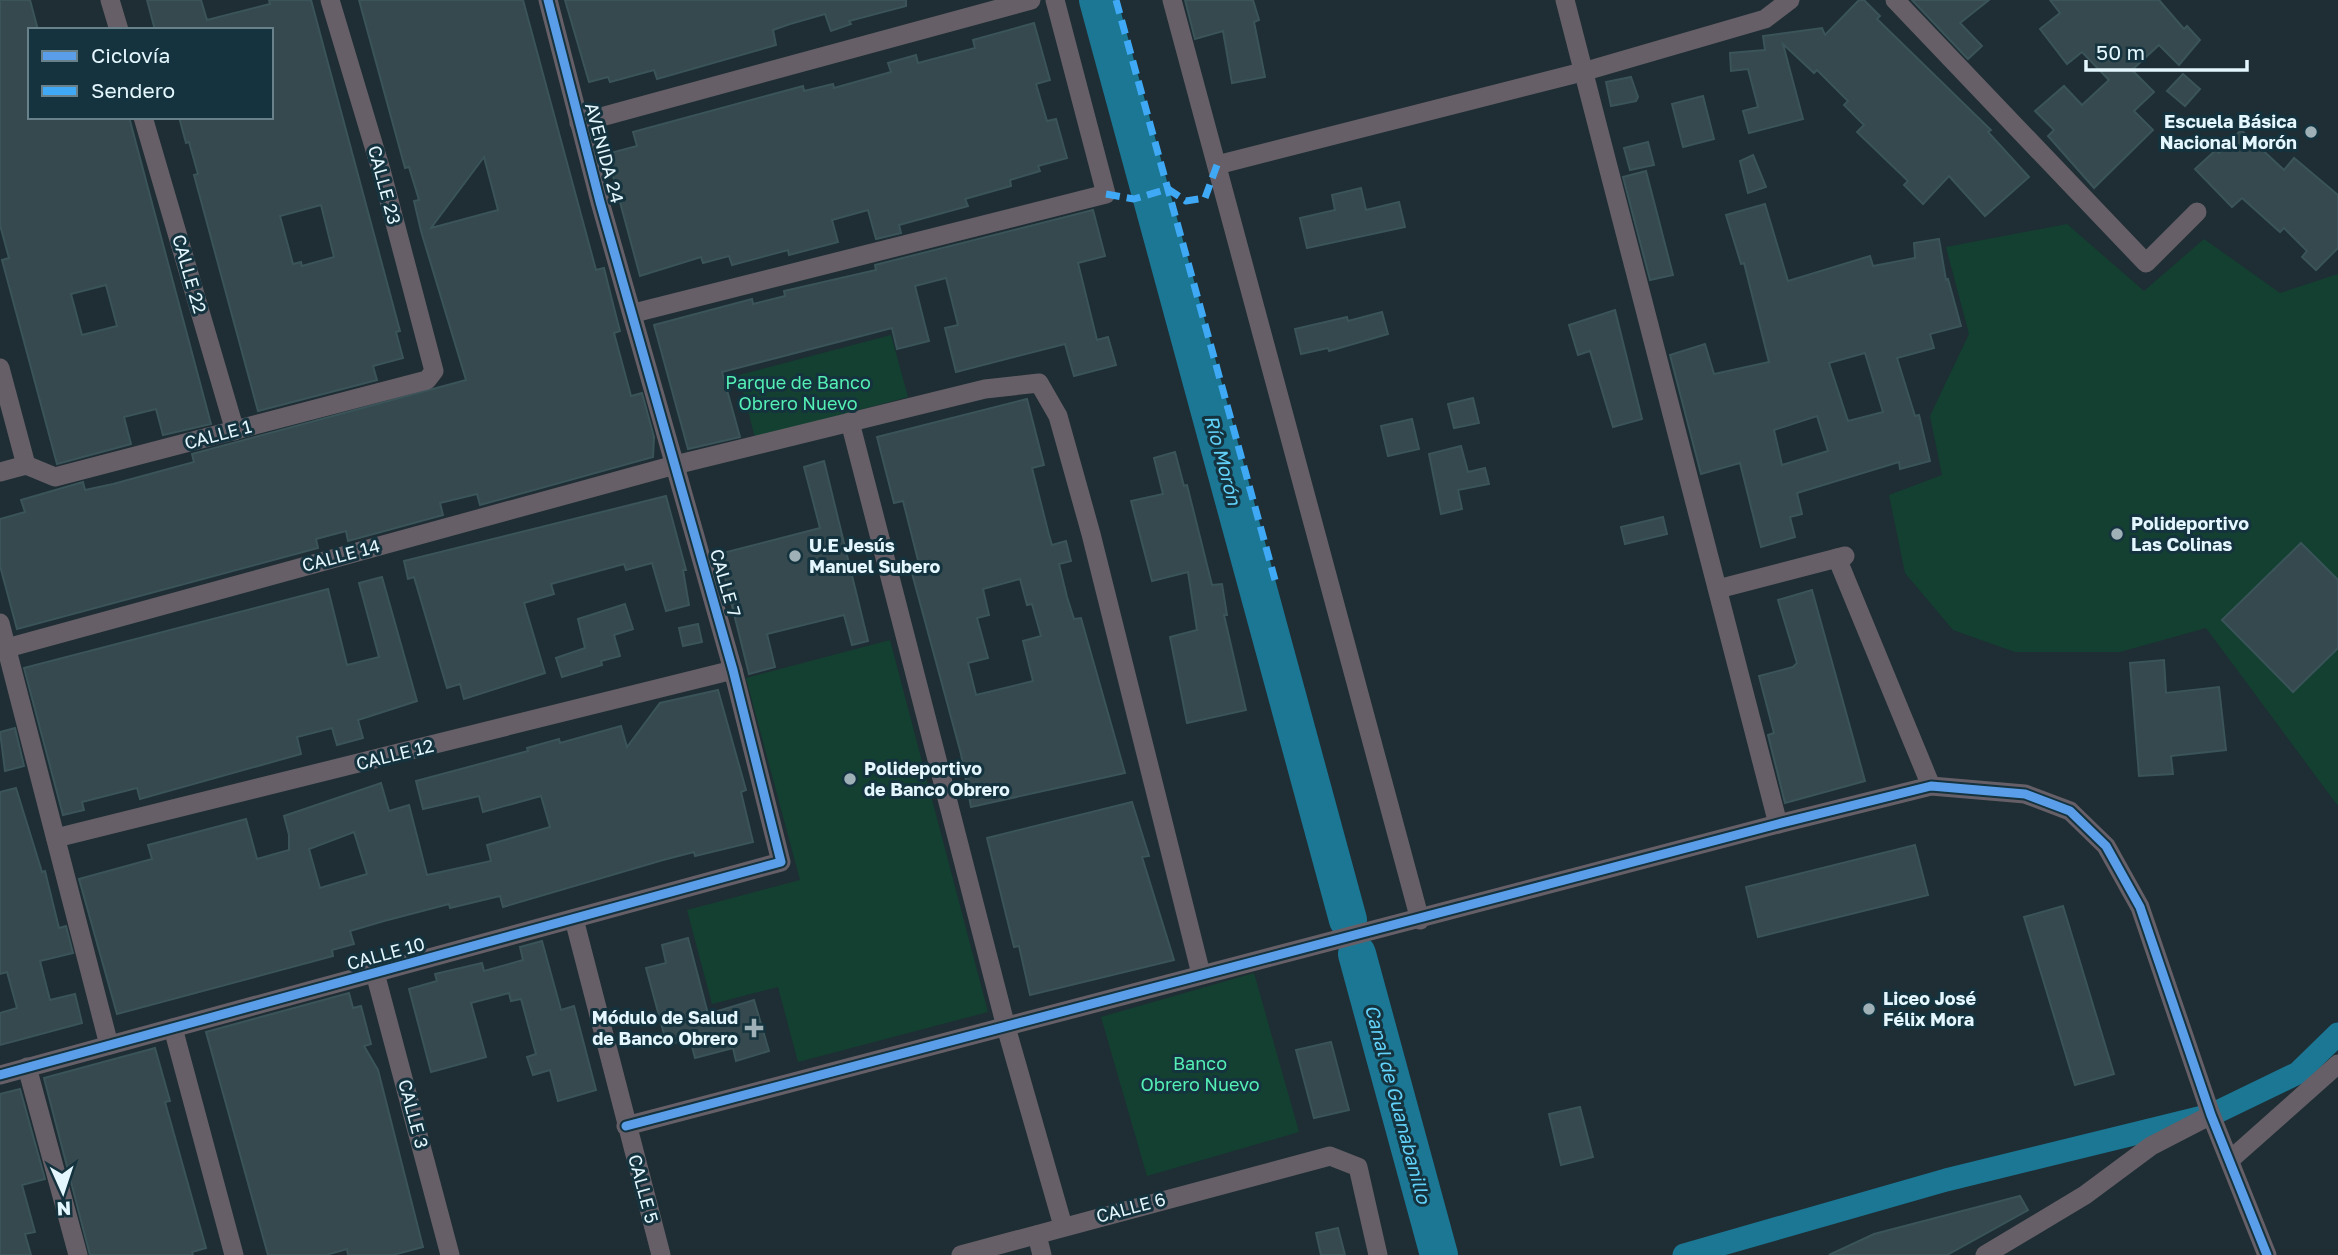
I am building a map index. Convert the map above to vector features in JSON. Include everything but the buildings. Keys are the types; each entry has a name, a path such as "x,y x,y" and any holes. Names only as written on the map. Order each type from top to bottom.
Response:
{"street":[{"path":"110,0 118,28"},
{"name":"CALLE 23","path":"330,0 381,170 434,370"},
{"name":"AVENIDA 24","path":"548,0 579,123 634,313"},
{"path":"579,123 1031,0"},
{"path":"634,313 1106,194 1055,0"},
{"path":"1172,0 1420,920"},
{"path":"1565,0 1586,71 1779,824"},
{"path":"1217,165 1586,71 1765,19 1790,0"},
{"path":"1895,0 2147,263 2197,212"},
{"name":"CALLE 22","path":"144,119 235,431"},
{"name":"CALLE 7","path":"634,313 733,670 781,862"},
{"path":"0,368 26,465 0,472"},
{"name":"CALLE 1","path":"26,465 55,477 427,380 434,370"},
{"name":"CALLE 14","path":"7,648 675,465 985,389 1039,383 1058,416 1091,534 1201,974"},
{"path":"850,422 1006,1027 1063,1226"},
{"path":"1718,589 1841,557 1931,786"},
{"path":"0,623 109,1045"},
{"name":"CALLE 12","path":"56,838 733,670"},
{"path":"626,1126 1201,974 1420,920 1931,786 2025,794 2070,811 2106,846 2140,907 2211,1115 2267,1255"},
{"name":"CALLE 10","path":"0,1075 781,862"},
{"name":"CALLE 5","path":"574,919 661,1255"},
{"name":"CALLE 3","path":"375,973 450,1255"},
{"path":"173,1028 234,1255"},
{"path":"2230,1160 2338,1064"},
{"path":"27,1068 78,1255"},
{"path":"1985,1255 2085,1195 2151,1146 2211,1115"},
{"name":"CALLE 6","path":"961,1255 1330,1156 1358,1167 1378,1255"},
{"path":"1037,1235 1042,1255"}],"green space":[{"name":"Polideportivo Las Colinas","path":"2067,224 2144,291 2204,239 2280,293 2338,274 2338,806 2206,628 2120,652 2015,652 1953,630 1905,573 1889,495 1942,475 1930,416 1969,334 1946,247"},
{"name":"Parque de Banco Obrero Nuevo","path":"891,335 908,397 755,438 739,375"},
{"name":"Polideportivo de Banco Obrero","path":"890,640 988,1012 798,1062 778,987 712,1004 687,910 800,880 746,678"},
{"name":"Banco Obrero Nuevo","path":"1254,973 1299,1132 1147,1176 1101,1017"}],"waterway":[{"name":"Río Morón","path":"1098,0 1348,920"},
{"name":"Canal de Guanabanillo","path":"1357,954 1439,1255"},
{"path":"1684,1255 1946,1180 2211,1115 2298,1073 2338,1034"}],"marked path":[{"path":"1116,0 1275,580"},
{"path":"1106,194 1134,199 1168,189 1186,201 1205,198 1217,165"}],"cycle path":[{"path":"0,1075 781,862 733,670 600,202 548,0"},
{"path":"626,1126 1931,786 2025,794 2070,811 2106,846 2140,907 2211,1115 2267,1255"}],"place":[{"name":"Escuela Básica Nacional Morón","path":"2311,132"},
{"name":"Polideportivo Las Colinas","path":"2117,534"},
{"name":"U.E Jesús Manuel Subero","path":"795,556"},
{"name":"Polideportivo de Banco Obrero","path":"850,779"},
{"name":"Liceo José Félix Mora","path":"1869,1009"},
{"name":"Módulo de Salud de Banco Obrero","path":"754,1028"}]}
